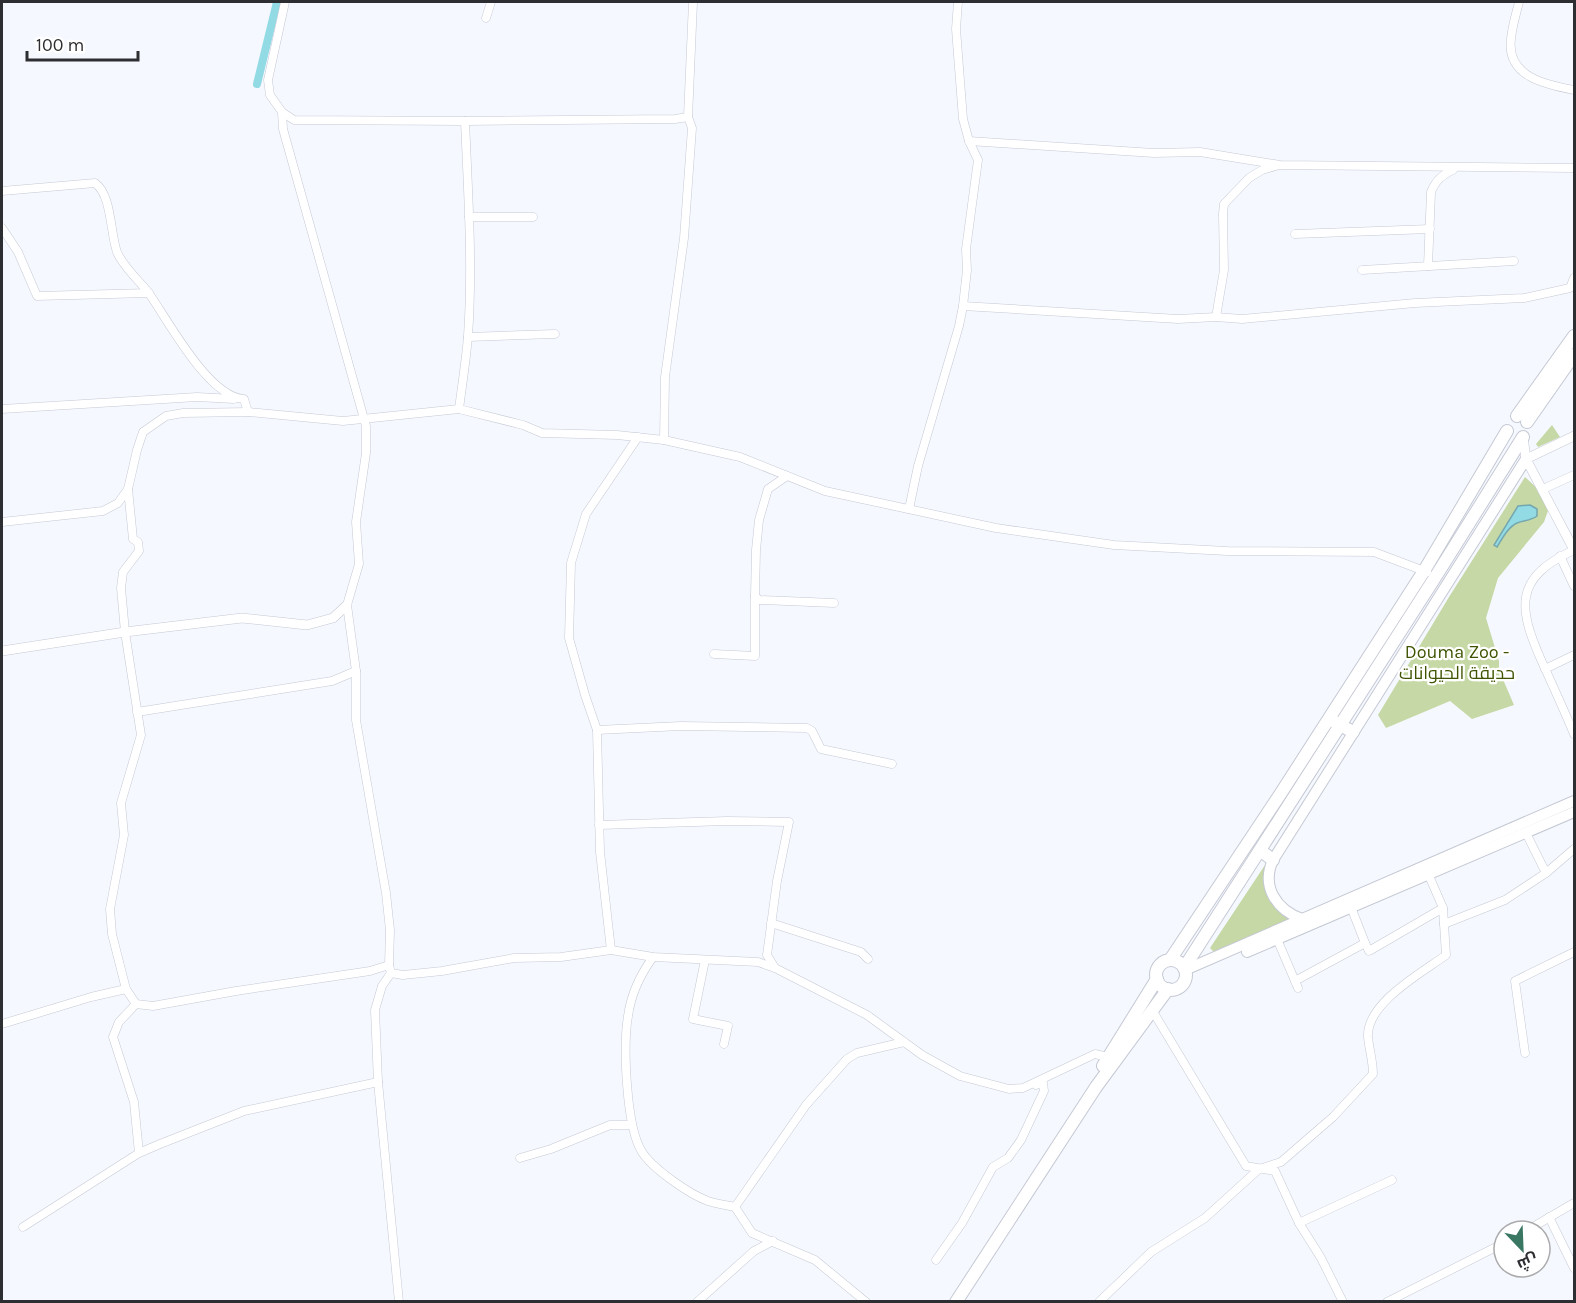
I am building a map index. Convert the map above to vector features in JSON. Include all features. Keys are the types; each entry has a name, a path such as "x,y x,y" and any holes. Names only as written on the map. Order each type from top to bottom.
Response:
{"main road":[{"path":"1522,419 1575,336"},
{"path":"1157,979 1163,987 1168,989 1179,987 1185,972 1261,851 1334,722 1508,431 1508,421 1522,419 1575,355"},
{"path":"1096,1087 1108,1057 1157,979 1159,966 1170,960 1436,576 1527,430 1522,419"},
{"path":"1508,431 1512,436 1523,437"},
{"path":"1302,919 1283,909 1272,894 1268,877 1273,860 1526,459"},
{"path":"1334,722 1353,732"},
{"path":"1185,972 1277,939 1351,907 1575,801"},
{"path":"1185,972 1302,919 1575,812"},
{"path":"1261,851 1273,860"},
{"path":"1170,960 1177,961 1185,972"},
{"path":"956,1302 1096,1087 1168,989"}],"street":[{"path":"285,2 268,80 270,95 282,112 294,120 465,121 688,117"},
{"path":"486,18 491,2"},
{"path":"664,440 665,377 684,238 693,128 688,117 693,2"},
{"path":"909,508 918,466 963,306 967,270 966,249 978,160 969,141 963,119 956,29 958,2"},
{"path":"1519,2 1510,41 1513,57 1522,71 1538,82 1575,90"},
{"path":"282,112 283,129 366,426 366,453 356,522 359,564 347,605 356,671 356,720 386,893 390,930 390,969 375,1010 378,1082 399,1302"},
{"path":"459,409 468,337 470,217 465,121"},
{"path":"969,141 1154,153 1200,152 1280,165 1575,168"},
{"path":"1216,317 1224,270 1222,214 1224,204 1250,178 1262,170 1280,165"},
{"path":"1428,266 1431,192 1434,183 1442,175 1457,168"},
{"path":"2,191 95,183 101,187 110,214 117,253 148,293 196,365 236,399"},
{"path":"470,217 533,217"},
{"path":"2,228 18,252 37,296 148,293"},
{"path":"1295,234 1430,229"},
{"path":"1362,270 1514,261"},
{"path":"963,306 1178,319 1216,317 1242,319 1415,303 1524,298 1570,288 1575,278"},
{"path":"468,337 555,334"},
{"path":"2,409 197,397 244,399 248,412"},
{"path":"936,1260 962,1223 993,1167 1008,1158 1022,1140 1044,1090 1043,1083 1009,1089 960,1076 922,1055 867,1016 775,968 758,962 652,957 611,950 561,957 514,958 403,975 390,969 370,971 153,1006 136,1004 126,989 112,934 110,909 124,835 121,803 141,735 125,632 121,588 123,572 139,551 138,542 133,539 128,489 143,432 166,416 183,413 248,412 343,421 459,409 523,425 542,433 617,435 664,440 740,457 825,491 996,528 1114,545 1227,551 1374,552 1436,576"},
{"path":"1526,459 1575,436"},
{"path":"611,950 600,852 597,730 569,638 571,563 586,514 638,437"},
{"path":"1523,437 1526,459 1575,550 1560,556 1535,578 1528,589 1525,602 1525,615 1533,641 1572,720 1575,734"},
{"path":"1543,489 1575,475"},
{"path":"714,654 755,656 756,550 759,520 768,489 787,476"},
{"path":"2,522 103,511 118,503 128,489"},
{"path":"1560,556 1575,586"},
{"path":"755,596 759,600 834,603"},
{"path":"2,651 125,632 242,618 307,625 333,618 347,605"},
{"path":"1545,669 1575,655"},
{"path":"137,712 332,681 356,671"},
{"path":"597,730 681,726 807,728 812,731 821,749 892,764"},
{"path":"599,825 727,821 789,822 777,881 767,955 775,968"},
{"path":"1526,832 1546,873"},
{"path":"1444,924 1505,900 1546,873 1575,849"},
{"path":"1099,1302 1151,1252 1205,1218 1259,1169 1281,1162 1333,1116 1373,1074 1373,1060 1368,1036 1370,1024 1376,1012 1414,976 1446,955 1443,908 1427,870"},
{"path":"1351,907 1369,951 1443,908"},
{"path":"771,923 861,951 868,959"},
{"path":"1277,939 1297,985 1365,943"},
{"path":"1525,1053 1515,981 1575,952"},
{"path":"652,957 639,977 628,1014 626,1035 632,1125 641,1151 670,1179 707,1201 735,1207 752,1233 815,1260 866,1302"},
{"path":"705,960 693,1019 728,1026 724,1044"},
{"path":"2,1024 91,997 126,989"},
{"path":"136,1004 119,1022 113,1037 134,1102 139,1153"},
{"path":"1152,1010 1246,1166 1275,1171 1299,1223 1321,1258 1343,1302"},
{"path":"735,1207 806,1105 847,1059 857,1053 904,1042"},
{"path":"1023,1088 1095,1053 1108,1057"},
{"path":"23,1227 139,1153 244,1111 378,1082"},
{"path":"520,1158 551,1149 610,1125 632,1125"},
{"path":"1299,1223 1392,1180"},
{"path":"1547,1219 1575,1203"},
{"path":"1550,1217 1575,1268"},
{"path":"696,1302 754,1251 773,1241"},
{"path":"1387,1302 1492,1249"}],"green space":[{"path":"1552,425 1560,437 1538,447 1536,444"},
{"name":"Douma Zoo - حديقة الحيوانات","path":"1525,477 1538,489 1549,508 1544,522 1498,578 1486,618 1499,661 1499,670 1514,705 1472,719 1450,701 1386,728 1378,715"},
{"path":"1267,862 1265,874 1294,919 1215,953 1210,948"}],"water":[{"path":"1530,505 1537,509 1537,516 1511,527 1497,547 1494,545 1518,506"}],"waterway":[{"path":"257,84 277,2"}]}
